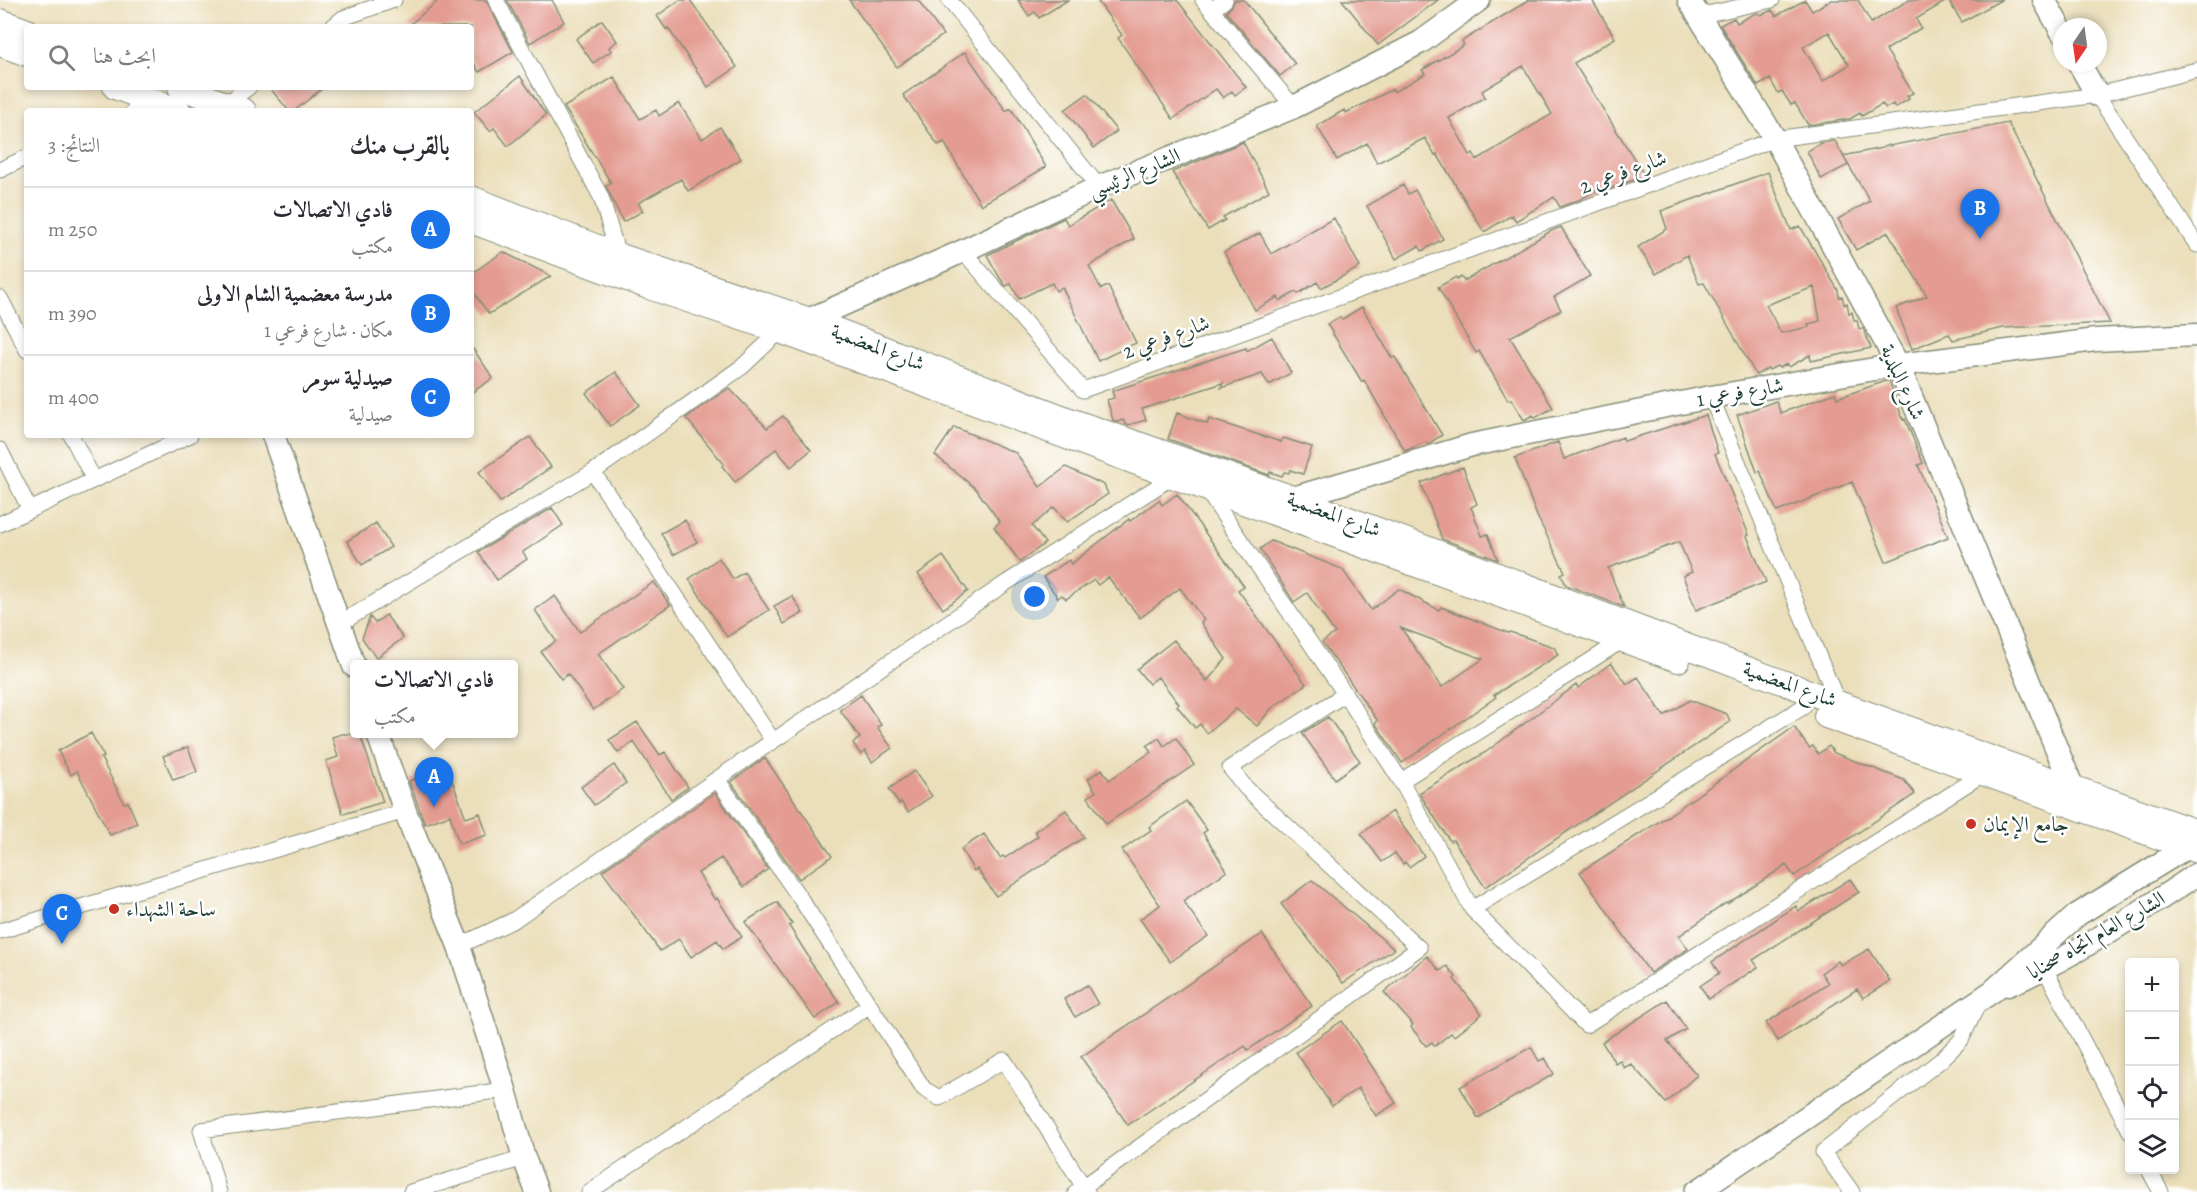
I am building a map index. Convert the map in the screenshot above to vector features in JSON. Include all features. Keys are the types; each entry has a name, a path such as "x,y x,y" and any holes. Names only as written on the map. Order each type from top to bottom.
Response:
{"main road":[{"path":"0,21 24,30"},
{"path":"0,44 24,53"},
{"path":"120,90 144,106"},
{"path":"188,90 235,107"},
{"name":"شارع المعضمية","path":"474,199 618,255 649,276 780,331 1983,774 2194,843"},
{"name":"شارع المعضمية","path":"474,222 649,276 810,321 1064,418 1293,498 1838,703 2072,786 2194,843"}],"street":[{"path":"336,24 343,18 394,0"},
{"path":"496,0 601,197 618,255"},
{"path":"950,0 1100,187"},
{"path":"1225,0 1207,5 1294,107"},
{"name":"الشارع الرئيسي","path":"780,331 810,321 1100,187 1294,107 1421,42 1479,0"},
{"path":"1694,8 1772,0"},
{"path":"2044,0 2054,18"},
{"name":"شارع البلدية","path":"1694,8 1775,139 1898,365 2072,786"},
{"name":"شارع فرعي 2","path":"963,251 1083,390 1775,139 2097,95 2197,70"},
{"path":"2084,72 2197,245"},
{"path":"235,107 247,90"},
{"path":"0,170 24,158"},
{"path":"0,298 24,344"},
{"path":"339,624 593,472 742,366 780,331"},
{"name":"شارع فرعي 1","path":"1293,498 1472,445 1711,397 1898,365 2096,340 2197,335"},
{"path":"1711,397 1838,703"},
{"path":"73,438 94,480"},
{"path":"0,524 184,438"},
{"path":"274,438 352,660"},
{"path":"0,450 30,510"},
{"path":"593,472 773,741"},
{"path":"459,946 514,920 1006,583 1174,476"},
{"path":"1205,488 1345,694 1401,781 1472,909 1586,1025 1983,774"},
{"path":"1401,781 1623,640"},
{"path":"717,779 802,901 924,1089 939,1098 1004,1060 1082,1190 1419,948 1246,788 1230,768 1345,694"},
{"path":"1472,909 1803,707"},
{"path":"379,738 405,811 459,946 524,1158 537,1192"},
{"path":"0,931 405,811"},
{"path":"1696,1192 1986,996 2076,915 2194,843"},
{"name":"الشارع العام اتجاه صحنايا","path":"1986,996 2045,969 2108,934 2197,874"},
{"path":"2045,969 2125,1121"},
{"path":"1852,1192 1823,1152 1941,1060 1961,1040 1986,996"},
{"path":"589,1192 870,1005"},
{"path":"219,1192 201,1131 505,1090"},
{"path":"411,1192 524,1158"},
{"path":"2152,1174 2161,1192"}],"building":[{"path":"439,0 486,0 513,52 479,72 474,64 474,24 411,24"},
{"path":"507,0 552,0 564,22 530,43"},
{"path":"680,0 690,0 737,67 708,87 668,28 666,29 657,16"},
{"path":"849,0 918,0 943,35 897,67"},
{"path":"1018,0 1068,0 1039,18 1035,12 1029,16"},
{"path":"1097,0 1177,0 1246,87 1235,95 1232,91 1223,98 1216,89 1173,119 1118,38 1122,35"},
{"path":"1235,0 1244,0 1295,64 1280,76 1226,12"},
{"path":"1342,0 1438,0 1378,45"},
{"path":"1529,0 1592,0 1615,38 1574,63 1645,176 1600,192 1598,189 1560,207 1554,197 1516,221 1512,215 1484,232 1425,138 1377,163 1367,143 1337,160 1317,126 1344,110 1346,113 1393,89 1394,92 1425,74 1422,70 1464,45 1462,41","holes":["1523,66 1552,114 1477,160 1473,153 1470,155 1449,118 1485,97 1482,91"]},
{"path":"1805,0 1812,11 1831,0 1858,0 1871,23 1909,0 1948,0 1916,19 1921,28 1886,50 1913,93 1907,96 1909,99 1895,108 1893,104 1886,108 1882,104 1862,116 1860,113 1850,119 1808,125 1795,103 1791,105 1782,91 1778,93 1770,79 1758,86 1720,25 1734,18 1737,23 1754,14 1761,15 1772,10 1776,16","holes":["1829,32 1849,65 1823,81 1803,47"]},
{"path":"1948,0 2001,0 1962,22"},
{"path":"602,20 617,41 609,47 611,51 593,63 576,39"},
{"path":"965,52 1006,111 1011,108 1046,167 981,205 944,142 938,145 903,95"},
{"path":"520,76 546,115 508,146 494,128 490,131 474,112"},
{"path":"614,77 640,119 656,110 659,116 679,103 702,139 720,127 741,159 688,191 681,179 638,203 643,211 623,222 606,186 611,183 564,107"},
{"path":"272,90 320,90 298,108 286,108"},
{"path":"1087,94 1117,131 1094,148 1065,110"},
{"path":"2008,123 2110,323 2003,328 1953,340 1949,334 1912,349 1896,308 1927,296 1888,232 1856,250 1838,219 1870,201 1843,156 1888,145"},
{"path":"1835,141 1848,165 1821,179 1807,151 1819,143"},
{"path":"1243,142 1269,191 1223,217 1225,220 1208,230 1172,172"},
{"path":"1768,172 1791,230 1800,226 1838,290 1839,297 1842,296 1844,304 1847,303 1849,313 1852,312 1854,320 1857,320 1859,329 1863,328 1871,348 1811,361 1810,355 1789,367 1787,364 1779,368 1777,366 1769,370 1768,368 1756,375 1704,283 1699,284 1687,255 1656,274 1638,247 1667,229 1661,211","holes":["1814,287 1820,321 1808,324 1809,327 1781,333 1766,305"]},
{"path":"1403,185 1408,194 1415,190 1443,239 1422,251 1419,246 1396,259 1367,206"},
{"path":"1111,200 1134,239 1089,266 1101,289 1108,286 1136,343 1098,361 1062,287 1056,291 1052,283 1019,299 1011,284 1006,286 1000,278 987,255 1064,218 1068,225"},
{"path":"1334,218 1360,267 1321,288 1317,282 1298,294 1296,292 1280,301 1278,297 1255,310 1224,252 1260,233 1271,254"},
{"path":"1561,227 1590,276 1554,297 1561,310 1510,337 1553,408 1535,418 1533,415 1524,420 1511,399 1508,400 1479,351 1476,353 1438,287 1456,277 1457,279 1461,277 1464,281"},
{"path":"503,252 551,276 489,314 474,293 474,272"},
{"path":"1362,307 1442,435 1428,444 1425,442 1405,451 1364,380 1362,382 1327,324 1340,317 1342,319"},
{"path":"1272,337 1291,373 1269,385 1262,374 1221,388 1223,383 1142,409 1146,420 1128,425 1123,420 1117,422 1113,420 1107,400 1114,398 1112,391 1246,348 1247,351"},
{"path":"474,350 493,378 474,391"},
{"path":"616,372 640,405 610,426 586,393"},
{"path":"1889,380 1903,420 1905,419 1923,463 1918,465 1948,537 1886,562 1852,482 1777,512 1760,471 1757,472 1737,415 1776,401 1781,413 1835,393 1837,398"},
{"path":"729,388 767,428 783,416 811,450 791,467 776,449 735,482 722,466 724,464 686,418"},
{"path":"1177,413 1207,424 1209,419 1281,442 1283,438 1312,447 1303,474 1290,470 1289,473 1284,472 1282,476 1270,472 1269,475 1168,439"},
{"path":"1706,415 1718,453 1715,454 1766,582 1696,610 1683,576 1692,572 1679,542 1608,568 1624,607 1566,585 1561,574 1565,572 1537,516 1515,458 1558,442 1564,459 1623,437 1624,441"},
{"path":"954,427 1016,453 1040,487 1066,467 1104,485 1108,494 1067,522 1054,507 1032,526 1045,543 1020,562 994,527 1000,522 976,489 935,455"},
{"path":"530,437 551,467 500,502 479,472"},
{"path":"1463,467 1477,504 1471,507 1482,536 1488,534 1498,560 1442,539 1421,483"},
{"path":"1177,494 1244,586 1238,590 1306,684 1272,708 1257,726 1236,709 1207,733 1200,724 1195,728 1158,677 1149,684 1137,669 1174,640 1207,681 1226,659 1201,623 1204,620 1180,588 1140,618 1108,577 1098,585 1094,580 1066,599 1062,595 1058,598 1043,577 1069,560 1071,564 1129,519 1130,521 1159,500 1162,505"},
{"path":"552,508 563,525 523,552 527,559 497,580 478,552"},
{"path":"685,520 697,542 673,555 661,533"},
{"path":"376,523 391,547 362,565 347,541"},
{"path":"1271,541 1342,569 1371,610 1399,589 1439,610 1441,607 1508,633 1554,647 1558,655 1494,695 1496,697 1402,763 1375,723 1378,721 1322,642 1335,633 1307,593 1294,602 1260,549","holes":["1401,628 1483,659 1442,687"]},
{"path":"943,556 968,591 943,609 918,574"},
{"path":"719,558 733,579 744,572 769,610 727,637 689,579"},
{"path":"654,582 670,605 598,654 623,689 593,710 568,674 561,679 541,652 556,641 535,610 555,596 580,632"},
{"path":"792,596 803,613 784,624 774,606"},
{"path":"386,615 403,638 376,658 362,638 370,617 375,623"},
{"path":"1611,663 1627,684 1638,677 1664,716 1690,700 1727,714 1730,722 1485,887 1453,840 1450,841 1419,793 1486,752 1576,685 1578,688"},
{"path":"861,695 881,725 877,727 892,748 872,762 865,751 861,755 853,743 860,738 840,710"},
{"path":"1328,717 1360,761 1335,779 1302,733"},
{"path":"637,722 660,755 665,752 688,787 671,799 634,742 618,753 609,740"},
{"path":"1794,727 1809,748 1813,746 1818,754 1829,746 1834,753 1904,780 1915,794 1794,876 1786,865 1726,903 1679,936 1688,949 1650,973 1580,872 1668,816"},
{"path":"91,733 124,803 128,802 137,823 110,835 77,771 71,775 58,751"},
{"path":"350,734 350,738 361,738 383,802 343,814 326,761 338,757 332,737"},
{"path":"1159,738 1164,746 1176,738 1194,765 1106,824 1088,797 1096,792 1088,779 1102,769 1109,780 1151,752 1147,746"},
{"path":"188,747 197,772 173,780 163,756"},
{"path":"765,758 832,856 799,879 731,782"},
{"path":"614,765 626,783 594,805 581,787"},
{"path":"447,767 466,818 480,813 487,835 459,844 450,815 425,824 409,781"},
{"path":"914,771 932,796 908,812 901,802 899,804 889,789"},
{"path":"715,793 768,869 744,887 721,858 698,873 742,937 723,949 717,940 691,957 679,939 660,951 602,871"},
{"path":"1186,801 1207,830 1203,833 1227,871 1183,901 1208,936 1170,962 1140,919 1160,905 1122,850 1151,830 1149,827"},
{"path":"1066,810 1084,837 996,896 977,869 974,871 961,849 984,834 1000,858 1003,856 1005,858 1038,836 1035,831"},
{"path":"1392,811 1424,856 1409,867 1405,862 1403,864 1395,853 1382,862 1361,834"},
{"path":"1850,879 1859,892 1753,960 1758,967 1709,999 1700,986 1719,973 1712,962 1796,906 1799,911"},
{"path":"1312,880 1394,949 1343,983 1281,904"},
{"path":"777,902 792,924 789,926 809,960 839,1002 815,1019 745,922"},
{"path":"1262,934 1312,1006 1248,1050 1245,1046 1128,1125 1081,1057"},
{"path":"1869,949 1890,981 1863,998 1857,989 1778,1041 1766,1023 1828,983 1821,973 1838,961 1841,965"},
{"path":"1427,956 1440,971 1447,966 1456,977 1454,979 1482,1014 1454,1036 1451,1033 1435,1046 1432,1042 1426,1046 1411,1027 1413,1025 1384,992"},
{"path":"1087,985 1098,1004 1075,1017 1064,999"},
{"path":"1667,1000 1686,1029 1667,1041 1697,1075 1666,1103 1631,1064 1624,1068 1620,1060 1615,1063 1602,1042"},
{"path":"1342,1021 1396,1103 1376,1116 1358,1088 1332,1106 1296,1052"},
{"path":"1531,1047 1539,1061 1545,1058 1554,1074 1478,1118 1460,1087"}],"place":[{"name":"مدرسة معضمية الشام الاولى","path":"1980,239"},
{"name":"فادي الاتصالات","path":"434,807"},
{"name":"جامع الإيمان","path":"1971,824"},
{"name":"ساحة الشهداء","path":"114,909"},
{"name":"صيدلية سومر","path":"62,944"}]}
